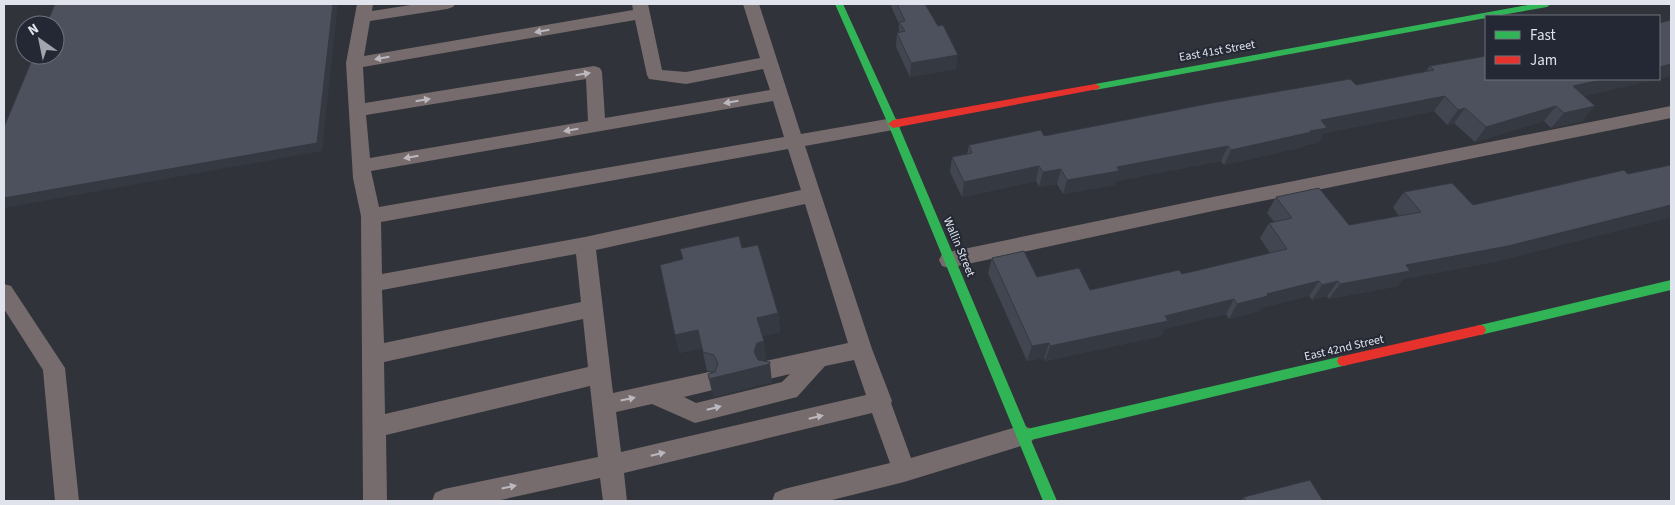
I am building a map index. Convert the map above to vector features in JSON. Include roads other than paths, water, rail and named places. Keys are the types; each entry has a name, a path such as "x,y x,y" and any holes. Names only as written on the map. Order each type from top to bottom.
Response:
{"street":[{"name":"Wallin Street","path":"839,4 893,124 1050,501"},
{"name":"East 41st Street","path":"1487,15 1547,4"},
{"name":"East 41st Street","path":"893,124 1485,15"},
{"name":"East 42nd Street","path":"1023,436 1671,285"}],"lane":[{"path":"375,501 371,216 362,178 354,63 364,10 447,4"},
{"path":"751,4 861,349 881,401 904,471"},
{"path":"354,63 641,9 655,75 686,78 769,62"},
{"path":"357,110 594,72 597,125"},
{"path":"361,166 779,94"},
{"path":"949,260 1222,202 1671,112"},
{"path":"371,216 563,180 893,124"},
{"path":"372,284 585,245 812,195"},
{"path":"585,245 615,501"},
{"path":"4,292 54,368 67,501"},
{"path":"373,355 592,308"},
{"path":"769,369 861,349"},
{"path":"653,394 695,413 790,390 818,358"},
{"path":"374,427 600,374"},
{"path":"603,404 709,382"},
{"path":"444,501 610,465 881,401"},
{"path":"784,501 904,471 1023,436"}]}
